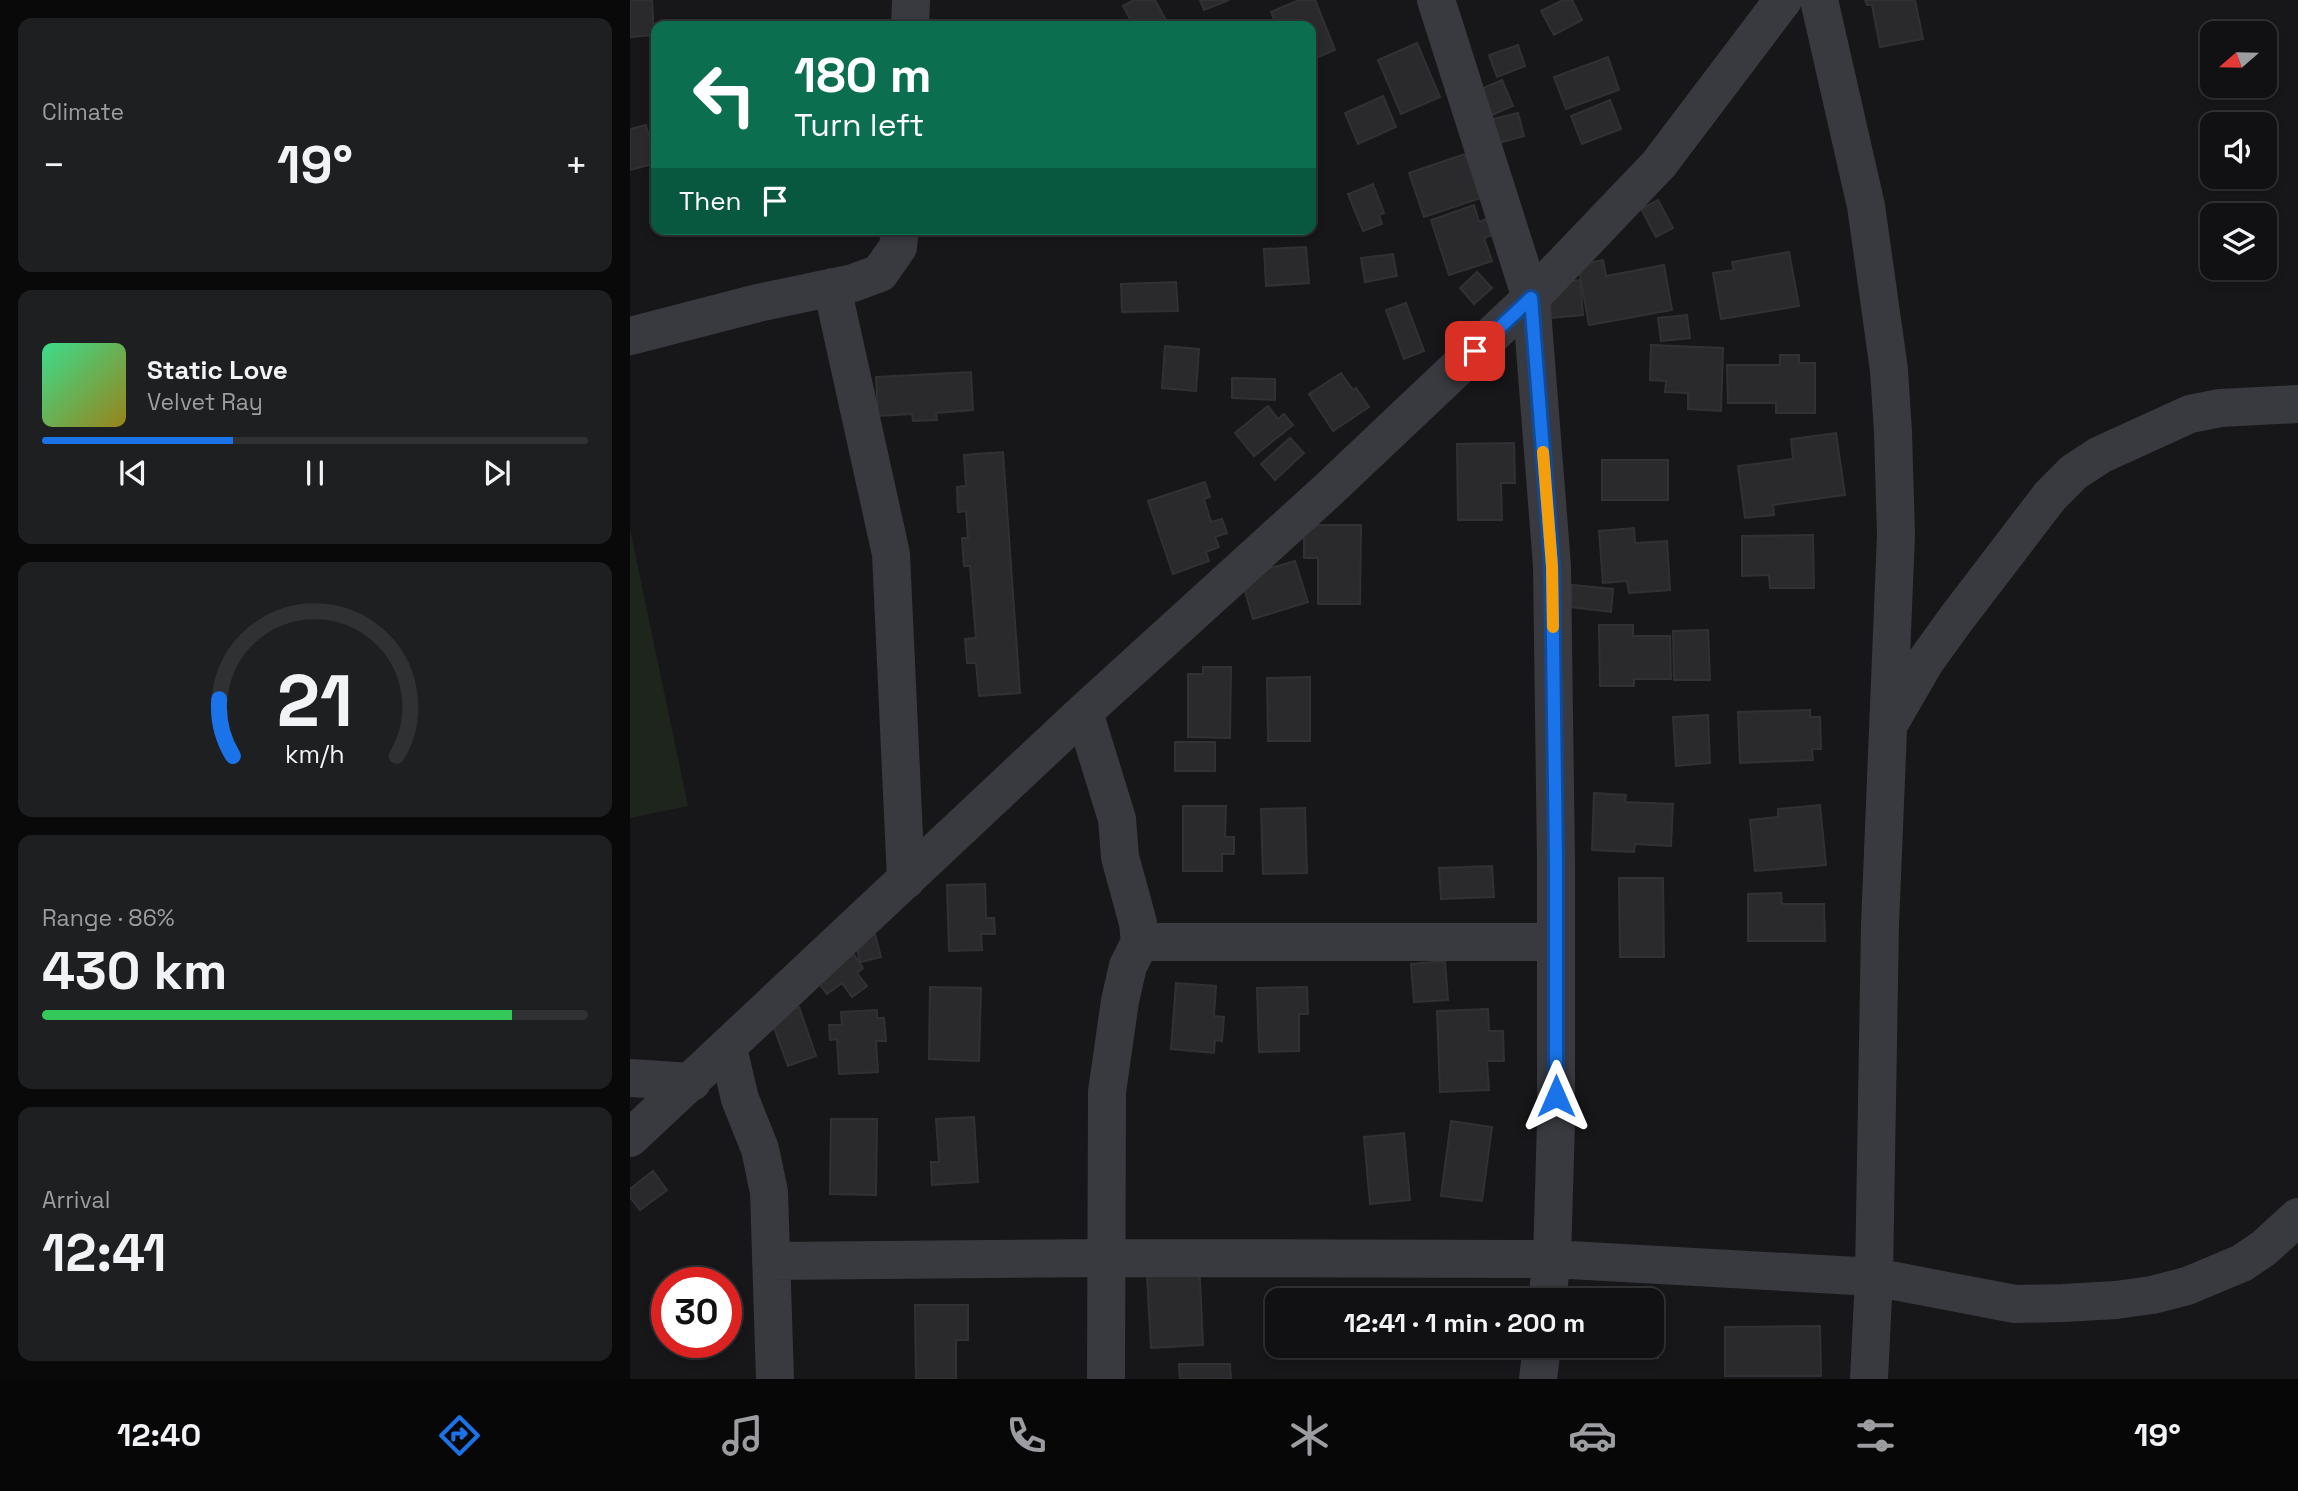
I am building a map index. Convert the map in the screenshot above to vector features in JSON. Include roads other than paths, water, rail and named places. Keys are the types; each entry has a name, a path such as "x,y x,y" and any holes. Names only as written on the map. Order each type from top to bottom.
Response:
{"street":[{"path":"910,21 911,0"},
{"path":"1436,0 1531,298 1552,566 1556,1122 1552,1259 1548,1288"},
{"path":"630,1138 1531,298 1659,164 1783,0"},
{"path":"1819,0 1866,206 1889,370 1893,432 1896,535 1880,925 1874,1277 1869,1379"},
{"path":"630,336 880,273 898,247 899,235"},
{"path":"832,287 891,555 906,880"},
{"path":"1889,724 1925,662 1956,619 2050,496 2074,472 2100,456 2190,414 2220,408 2298,404"},
{"path":"1084,712 1117,819 1121,857 1138,923 1140,942 1128,966 1120,1001 1107,1092 1106,1379"},
{"path":"1140,942 1556,942"},
{"path":"729,1048 740,1099 761,1149 769,1192 775,1379"},
{"path":"630,1078 692,1082"},
{"path":"771,1261 1107,1258 1552,1259 1874,1277 2015,1304 2063,1303 2152,1295 2187,1286 2242,1263 2264,1248 2298,1217"},
{"path":"1538,1379 1541,1358"}]}
